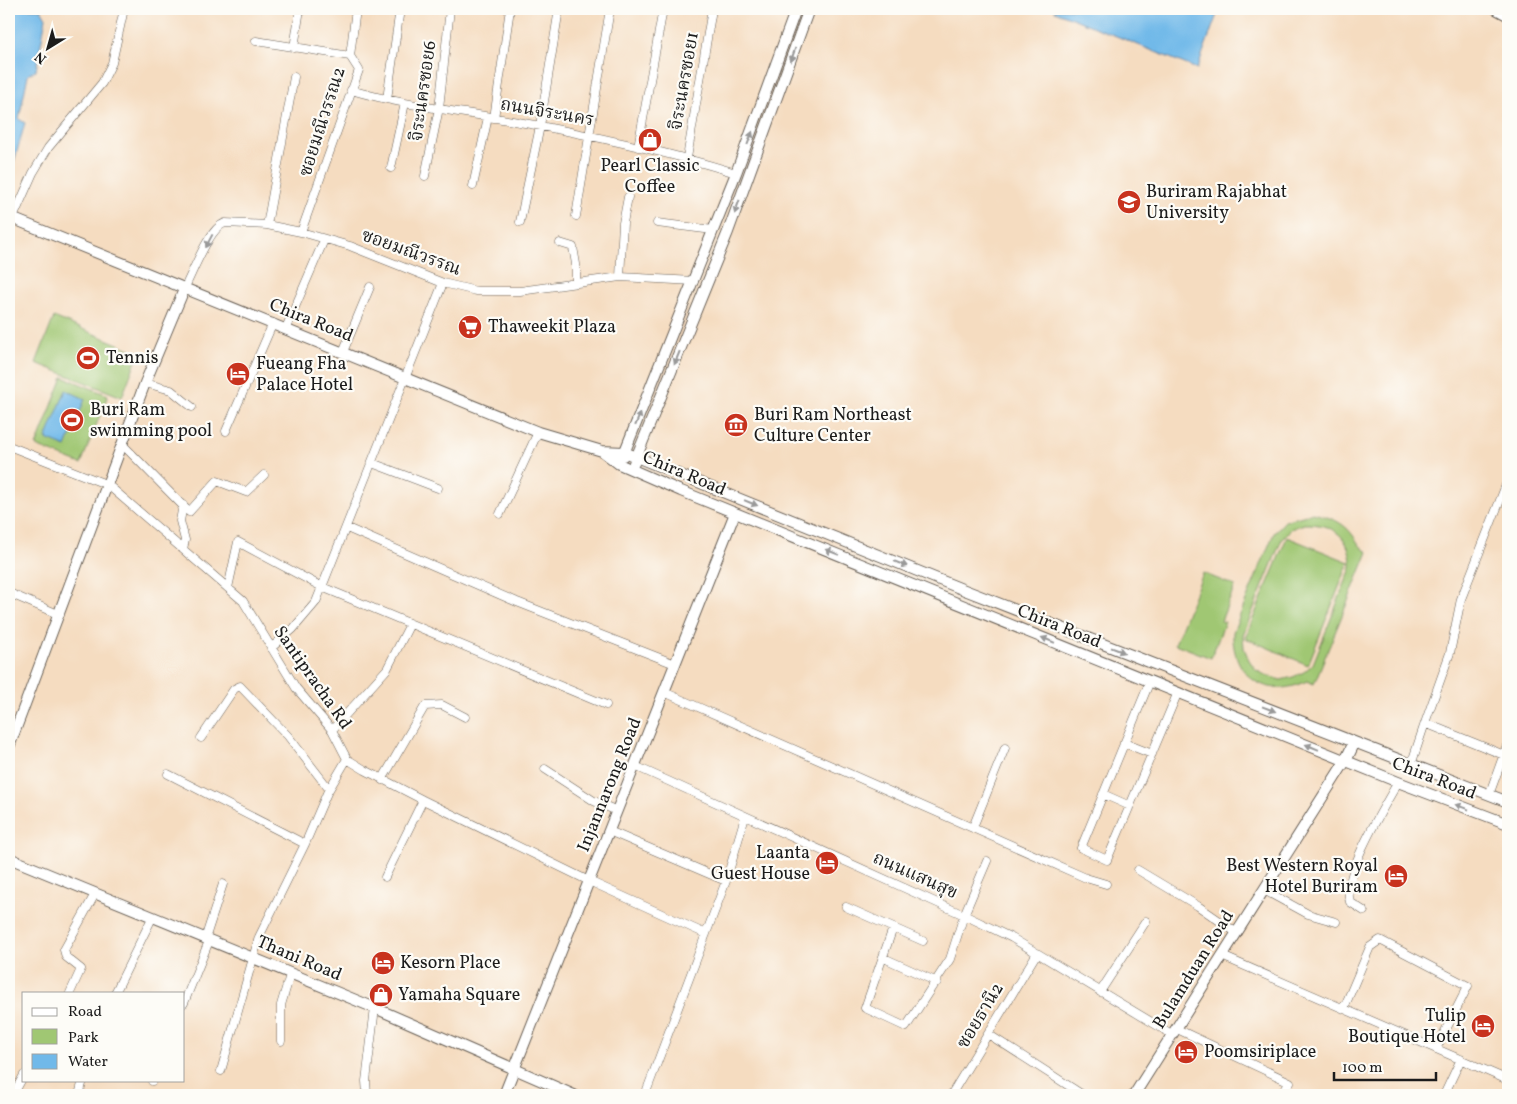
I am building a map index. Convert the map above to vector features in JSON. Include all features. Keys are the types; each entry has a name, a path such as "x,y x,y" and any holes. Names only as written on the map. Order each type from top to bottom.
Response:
{"main road":[{"path":"619,464 714,230 796,9"},
{"path":"631,469 728,232 809,9"},
{"path":"1497,9 1508,15"},
{"name":"Chira Road","path":"10,221 186,287 538,432 602,451 624,452 637,457 977,595 1508,802"},
{"path":"9,748 145,383 186,287"},
{"name":"Chira Road","path":"602,451 619,464 735,513 1398,782 1508,824"},
{"name":"Injannarong Road","path":"504,1095 735,513"},
{"path":"957,603 963,602 966,598 965,591 962,589"},
{"path":"972,610 968,604 969,599 977,595"},
{"path":"1346,760 1354,743"},
{"name":"Bulamduan Road","path":"1134,1095 1346,760"},
{"name":"Thani Road","path":"9,858 374,1008 574,1095"}],"street":[{"path":"10,221 33,173 48,148 102,83 112,63 124,9"},
{"path":"294,48 300,9"},
{"path":"350,56 356,9"},
{"path":"387,99 400,9"},
{"name":"จิระนครซอย6","path":"425,176 439,108 450,9"},
{"path":"473,186 491,118 510,9"},
{"path":"520,222 540,126 560,9"},
{"path":"576,216 610,9"},
{"path":"638,147 663,9"},
{"name":"จิระนครซอย1","path":"686,158 712,9"},
{"name":"ซอยมณีวรรณ2","path":"256,41 350,56 359,70 301,232"},
{"path":"266,225 294,77"},
{"name":"ถนนจิระนคร","path":"351,90 405,103 590,135 686,158 736,173"},
{"path":"391,168 405,103"},
{"path":"620,277 623,223 628,197"},
{"path":"657,223 714,230"},
{"name":"ซอยมณีวรรณ","path":"186,287 210,238 220,225 266,225 301,232 350,246 443,284 476,291 520,291 620,277 694,281"},
{"path":"286,328 324,240"},
{"path":"560,243 569,244 573,247 576,264 576,283"},
{"path":"271,648 294,629 316,602 443,284"},
{"path":"343,352 370,287"},
{"path":"226,431 273,323"},
{"path":"145,383 171,390 192,407"},
{"path":"500,514 538,432"},
{"path":"123,445 189,512 217,481 246,492 264,475"},
{"name":"Santipracha Rd","path":"9,446 108,485 228,588 243,602 296,688 332,730 347,759"},
{"path":"372,463 438,488"},
{"path":"1411,765 1450,653 1461,599 1508,480"},
{"path":"183,505 180,522 185,540 183,549"},
{"path":"347,528 517,602 675,664"},
{"path":"228,588 238,542 322,587 606,705"},
{"path":"9,593 60,615"},
{"path":"332,730 387,669 410,624"},
{"path":"1150,680 1082,848 1107,860 1178,692"},
{"path":"201,738 234,689 240,686 288,736 329,789"},
{"path":"664,692 1086,878 1106,884"},
{"path":"382,780 425,706 442,705 465,717"},
{"path":"1425,723 1504,755"},
{"path":"1124,743 1152,754"},
{"path":"1489,795 1508,743"},
{"path":"973,827 1005,748"},
{"path":"221,1071 252,957 329,789 347,759 382,780 589,881 706,934"},
{"name":"ถนนแสนสุข","path":"635,766 964,915 1037,953 1100,992 1174,1032 1290,1082 1280,1095"},
{"path":"544,769 594,800 617,811"},
{"path":"168,774 305,844"},
{"path":"1364,911 1350,902 1347,888 1363,847 1398,782"},
{"path":"1103,794 1130,806"},
{"path":"385,877 423,800"},
{"path":"645,1095 726,881 745,817"},
{"path":"609,831 726,881"},
{"path":"893,928 865,1008 906,1027 950,960 964,915 987,861"},
{"path":"1138,870 1198,906 1237,933"},
{"path":"185,1000 207,940 223,884"},
{"path":"1264,890 1308,914 1336,922"},
{"path":"70,992 81,969 66,957 64,950 95,894"},
{"path":"846,907 923,941"},
{"path":"115,992 152,918"},
{"path":"1100,992 1146,921"},
{"path":"1344,1008 1370,947 1380,940 1468,986 1436,1049"},
{"name":"ซอยธานี2","path":"950,1095 1037,953"},
{"path":"1222,956 1508,1080"},
{"path":"884,958 937,982"},
{"path":"281,1041 281,1005 290,975"},
{"path":"367,1095 366,1081 374,1008"},
{"path":"988,1034 1083,1095"},
{"path":"1444,1095 1461,1059"},
{"path":"12,1095 22,1078"},
{"path":"78,1095 82,1082"}],"green space":[{"name":"Tennis","path":"54,317 139,353 122,397 36,363"},
{"name":"Buri Ram swimming pool","path":"63,377 108,395 81,464 36,446"},
{"path":"1313,513 1330,518 1344,526 1368,552 1314,684 1307,681 1278,688 1265,686 1245,672 1238,661 1234,648 1233,632 1274,533 1285,521","holes":["1304,524 1324,526 1339,534 1348,548 1351,568 1313,664 1304,672 1281,680 1256,670 1244,648 1243,635 1282,539 1291,529"]},
{"path":"1287,537 1349,562 1308,665 1245,638"},
{"path":"1203,573 1235,586 1221,621 1225,622 1211,658 1175,644"}],"water":[{"path":"9,9 41,9 46,18 36,70 28,75 19,119 25,123 9,180"},
{"path":"1055,9 1219,9 1197,69 1055,11"},
{"path":"66,390 85,399 66,447 46,439"}],"place":[{"name":"Pearl Classic Coffee","path":"650,140"},
{"name":"Buriram Rajabhat University","path":"1129,202"},
{"name":"Thaweekit Plaza","path":"470,327"},
{"name":"Tennis","path":"88,358"},
{"name":"Fueang Fha Palace Hotel","path":"238,374"},
{"name":"Buri Ram swimming pool","path":"72,420"},
{"name":"Buri Ram Northeast Culture Center","path":"736,425"},
{"name":"Laanta Guest House","path":"827,863"},
{"name":"Best Western Royal Hotel Buriram","path":"1396,876"},
{"name":"Kesorn Place","path":"383,963"},
{"name":"Yamaha Square","path":"381,995"},
{"name":"Tulip Boutique Hotel","path":"1483,1026"},
{"name":"Poomsiriplace","path":"1186,1052"}]}
